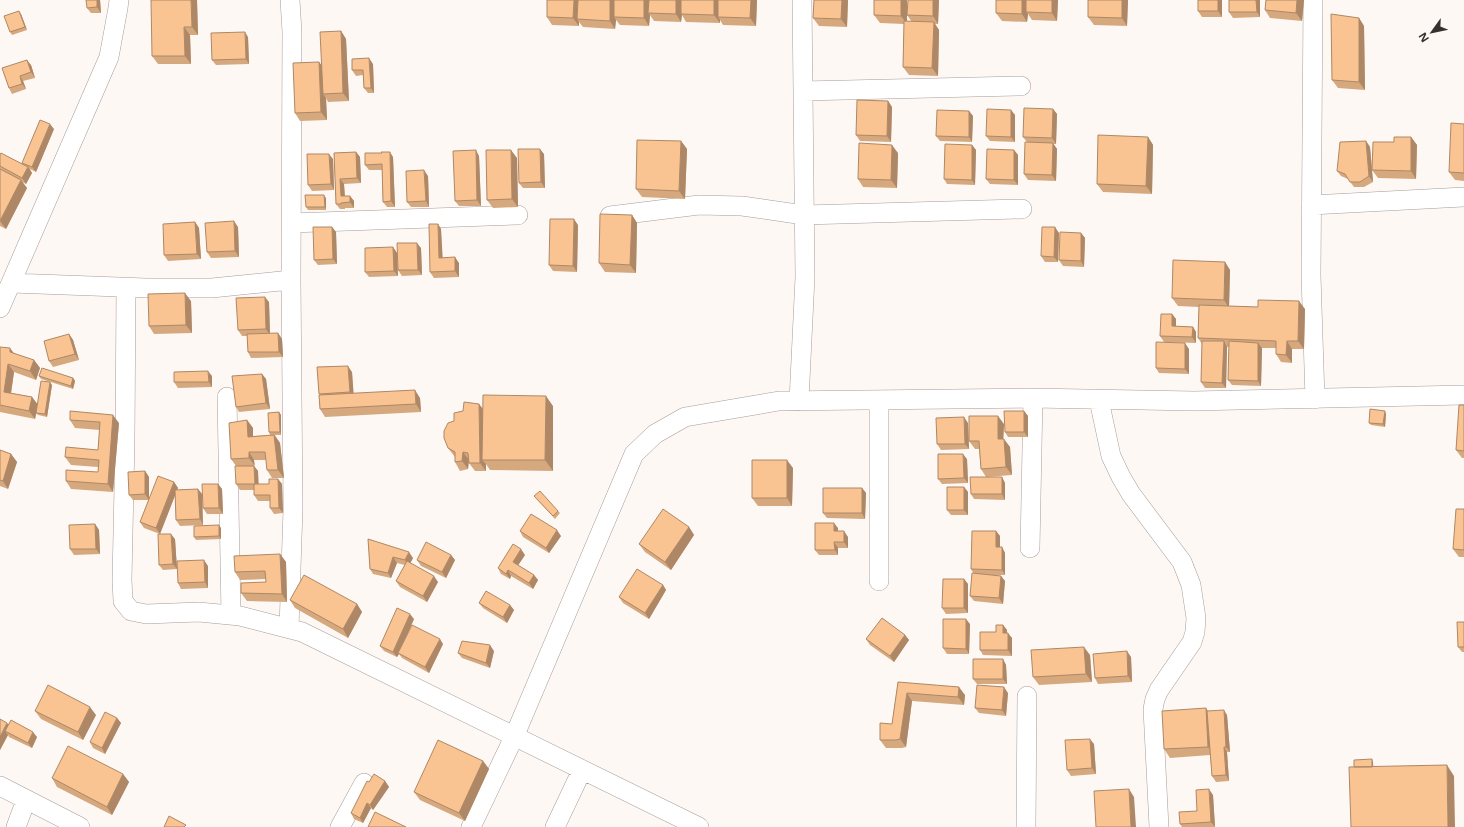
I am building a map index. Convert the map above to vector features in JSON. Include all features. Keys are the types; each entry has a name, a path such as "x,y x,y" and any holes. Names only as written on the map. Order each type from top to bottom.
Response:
{"street":[{"path":"0,308 109,57 119,0"},
{"path":"289,628 293,509 291,280 292,32 290,0"},
{"path":"799,400 805,278 802,0"},
{"path":"1313,0 1311,276 1315,399"},
{"path":"803,91 1021,86"},
{"path":"1311,205 1464,197"},
{"path":"610,216 699,205 742,206 804,215 1022,209"},
{"path":"291,222 518,215"},
{"path":"11,283 126,288 212,288 291,280"},
{"path":"126,288 122,601 132,611 146,614 199,612 240,616 289,628 310,636 695,826"},
{"path":"471,827 514,737 634,454 655,434 685,417 779,401 799,400 1033,398 1194,402 1464,395"},
{"path":"227,397 231,615"},
{"path":"1030,548 1033,398"},
{"path":"879,581 880,400"},
{"path":"1099,400 1111,456 1131,494 1182,562 1191,585 1196,618 1195,632 1192,642 1159,690 1153,709 1159,827"},
{"path":"1026,827 1027,696"},
{"path":"555,827 582,770"},
{"path":"340,827 364,783"},
{"path":"0,786 80,827"},
{"path":"16,827 26,800"}],"building":[{"path":"86,0 97,0 97,7 87,8"},
{"path":"151,0 191,0 192,27 184,27 185,56 152,56"},
{"path":"547,0 574,0 573,18 547,17"},
{"path":"578,0 610,0 610,21 577,19"},
{"path":"614,0 644,0 644,18 614,17"},
{"path":"649,0 676,0 676,14 648,13"},
{"path":"681,0 714,0 714,15 681,14"},
{"path":"718,0 751,0 750,18 718,17"},
{"path":"814,0 842,0 841,19 813,18"},
{"path":"874,0 901,0 901,16 874,15"},
{"path":"908,0 933,0 933,16 907,15"},
{"path":"996,0 1022,0 1022,14 996,13"},
{"path":"1026,0 1052,0 1052,13 1026,12"},
{"path":"1088,0 1122,0 1122,18 1088,17"},
{"path":"1198,0 1218,0 1218,11 1198,11"},
{"path":"1229,0 1256,0 1257,12 1229,12"},
{"path":"1266,0 1297,0 1296,13 1265,10"},
{"path":"19,11 25,27 10,32 4,16"},
{"path":"1331,14 1359,18 1359,82 1332,80"},
{"path":"904,21 934,22 932,68 903,67"},
{"path":"341,31 343,93 323,94 320,32"},
{"path":"245,32 246,59 212,60 211,33"},
{"path":"369,58 371,88 364,88 363,70 352,70 352,59"},
{"path":"27,60 31,72 20,76 22,84 9,88 2,68"},
{"path":"319,62 321,112 295,113 293,63"},
{"path":"857,100 888,101 887,136 856,135"},
{"path":"1024,108 1053,109 1052,138 1023,137"},
{"path":"987,109 1011,110 1011,137 986,136"},
{"path":"937,110 969,111 969,137 936,136"},
{"path":"40,120 50,124 32,167 22,163"},
{"path":"1451,123 1464,124 1464,173 1449,172"},
{"path":"1098,135 1148,137 1146,186 1097,184"},
{"path":"1394,137 1411,137 1411,171 1372,170 1373,142 1394,142"},
{"path":"637,140 681,141 679,191 636,189"},
{"path":"1366,141 1369,176 1360,182 1350,182 1345,174 1337,171 1340,142"},
{"path":"1025,142 1053,143 1052,175 1024,174"},
{"path":"859,143 892,145 891,180 858,179"},
{"path":"945,144 972,145 972,180 944,179"},
{"path":"518,149 540,149 541,182 519,183"},
{"path":"987,149 1014,150 1014,180 986,179"},
{"path":"476,150 477,200 455,201 453,151"},
{"path":"486,150 511,150 512,199 487,200"},
{"path":"356,152 357,178 340,179 341,196 350,196 350,202 336,204 334,153"},
{"path":"381,152 390,152 391,201 383,202 382,164 365,165 365,153 382,153"},
{"path":"1,153 28,167 22,178 0,166"},
{"path":"307,154 329,154 331,184 308,185"},
{"path":"0,169 21,180 0,221"},
{"path":"424,170 426,201 407,202 406,171"},
{"path":"305,195 324,195 325,207 306,207"},
{"path":"600,214 632,215 630,265 599,263"},
{"path":"550,219 574,219 573,266 549,265"},
{"path":"234,221 235,251 207,252 205,223"},
{"path":"195,222 197,254 164,255 163,224"},
{"path":"429,224 438,224 439,258 455,257 455,271 430,272"},
{"path":"313,227 332,227 333,259 314,260"},
{"path":"1042,227 1055,227 1054,257 1041,256"},
{"path":"1060,232 1081,233 1081,261 1059,260"},
{"path":"397,243 417,243 418,270 398,270"},
{"path":"393,247 394,271 365,272 365,248"},
{"path":"1173,260 1225,262 1224,300 1172,298"},
{"path":"185,293 186,325 149,326 148,294"},
{"path":"265,297 266,329 238,330 236,298"},
{"path":"1258,300 1299,301 1298,341 1287,341 1286,355 1276,354 1276,341 1198,338 1199,305 1258,307"},
{"path":"1161,314 1172,314 1172,326 1193,327 1192,337 1160,336"},
{"path":"278,333 279,352 248,352 247,334"},
{"path":"69,334 75,354 49,361 44,341"},
{"path":"1202,341 1224,341 1222,383 1201,382"},
{"path":"1229,341 1258,343 1258,381 1228,380"},
{"path":"1156,342 1185,343 1185,369 1156,368"},
{"path":"0,347 10,348 10,352 34,360 30,371 8,364 4,392 32,397 29,411 0,405"},
{"path":"348,366 350,392 319,394 317,367"},
{"path":"42,368 73,378 71,386 39,376"},
{"path":"208,371 209,382 174,382 174,372"},
{"path":"262,374 266,403 236,407 232,376"},
{"path":"41,381 50,382 45,414 36,413"},
{"path":"415,390 416,404 320,409 319,395"},
{"path":"483,395 546,396 545,460 482,460"},
{"path":"464,402 479,404 480,463 469,463 468,453 463,452 462,461 455,462 455,452 448,448 444,438 444,431 448,423 454,421 454,413 463,411"},
{"path":"1459,405 1464,405 1464,451 1456,450"},
{"path":"1370,409 1385,411 1383,424 1369,423"},
{"path":"70,411 113,415 108,484 66,481 66,470 98,472 99,460 65,457 66,447 98,450 100,422 70,420"},
{"path":"1004,411 1024,411 1024,432 1005,432"},
{"path":"279,412 280,432 269,432 268,413"},
{"path":"969,416 998,416 998,439 1004,439 1006,467 981,469 979,441 969,441"},
{"path":"964,417 965,444 937,444 936,418"},
{"path":"247,420 248,437 274,435 278,470 267,470 265,452 249,452 249,458 231,459 229,423"},
{"path":"0,450 11,454 3,481 0,480"},
{"path":"938,454 963,454 964,478 938,479"},
{"path":"752,460 787,460 787,498 752,498"},
{"path":"235,466 254,466 255,484 236,484"},
{"path":"145,471 145,494 129,495 128,472"},
{"path":"158,476 174,482 156,528 140,522"},
{"path":"970,477 1002,477 1002,494 971,494"},
{"path":"269,479 278,479 279,508 270,508 270,495 254,495 254,484 269,484"},
{"path":"202,484 218,484 219,508 203,508"},
{"path":"947,487 964,487 964,510 947,510"},
{"path":"823,488 862,488 862,513 823,513"},
{"path":"198,489 200,519 176,520 175,490"},
{"path":"540,491 558,511 553,516 534,496"},
{"path":"663,509 689,527 665,562 639,544"},
{"path":"1456,509 1464,509 1464,550 1453,549"},
{"path":"531,514 557,530 546,548 520,531"},
{"path":"815,523 834,523 834,531 844,531 844,542 834,542 835,550 815,550"},
{"path":"95,524 96,549 70,549 69,525"},
{"path":"219,525 219,536 194,537 194,526"},
{"path":"972,531 996,531 996,547 1002,547 1002,570 971,569"},
{"path":"158,534 171,534 173,564 159,565"},
{"path":"368,539 409,552 405,560 393,557 388,573 370,569"},
{"path":"426,542 451,555 442,572 417,560"},
{"path":"513,544 521,549 513,562 534,575 529,583 508,570 506,574 498,568"},
{"path":"280,554 282,594 241,593 241,583 266,582 265,571 235,572 234,556"},
{"path":"204,560 205,582 178,583 177,561"},
{"path":"407,561 434,576 423,596 396,581"},
{"path":"637,569 663,585 645,613 619,597"},
{"path":"972,573 1001,576 999,598 970,596"},
{"path":"304,575 357,604 343,629 290,600"},
{"path":"943,579 964,579 964,608 942,608"},
{"path":"486,591 510,605 503,617 479,603"},
{"path":"397,608 410,614 393,652 380,646"},
{"path":"882,618 905,635 890,656 866,639"},
{"path":"943,619 966,619 966,649 943,648"},
{"path":"1457,622 1464,622 1464,647 1458,647"},
{"path":"412,625 440,639 425,667 398,653"},
{"path":"996,625 1003,625 1003,633 1008,633 1008,650 980,650 980,632 996,632"},
{"path":"462,641 490,645 486,663 458,653"},
{"path":"1084,647 1086,674 1033,677 1031,650"},
{"path":"1127,651 1128,676 1095,678 1093,654"},
{"path":"973,659 1003,659 1003,679 973,679"},
{"path":"898,682 959,687 958,697 907,693 900,739 880,740 880,723 892,724"},
{"path":"48,685 90,707 78,732 35,711"},
{"path":"977,685 1004,687 1002,710 975,708"},
{"path":"1206,708 1208,747 1164,749 1162,711"},
{"path":"1224,710 1226,775 1212,776 1207,711"},
{"path":"105,712 117,718 102,748 90,742"},
{"path":"0,719 7,723 0,737"},
{"path":"11,720 33,732 28,743 5,731"},
{"path":"1090,739 1092,768 1067,770 1065,740"},
{"path":"438,740 483,761 459,813 414,792"},
{"path":"68,746 123,774 107,807 52,778"},
{"path":"1372,759 1372,767 1354,767 1354,760"},
{"path":"1447,765 1448,827 1351,827 1349,767"},
{"path":"374,774 385,781 370,805 367,803 360,818 351,813 367,781 369,782"},
{"path":"1129,789 1131,827 1096,827 1094,791"},
{"path":"1209,789 1211,822 1180,824 1179,812 1197,811 1196,790"},
{"path":"375,812 406,827 368,827"},
{"path":"169,816 186,825 184,827 164,827"}]}
